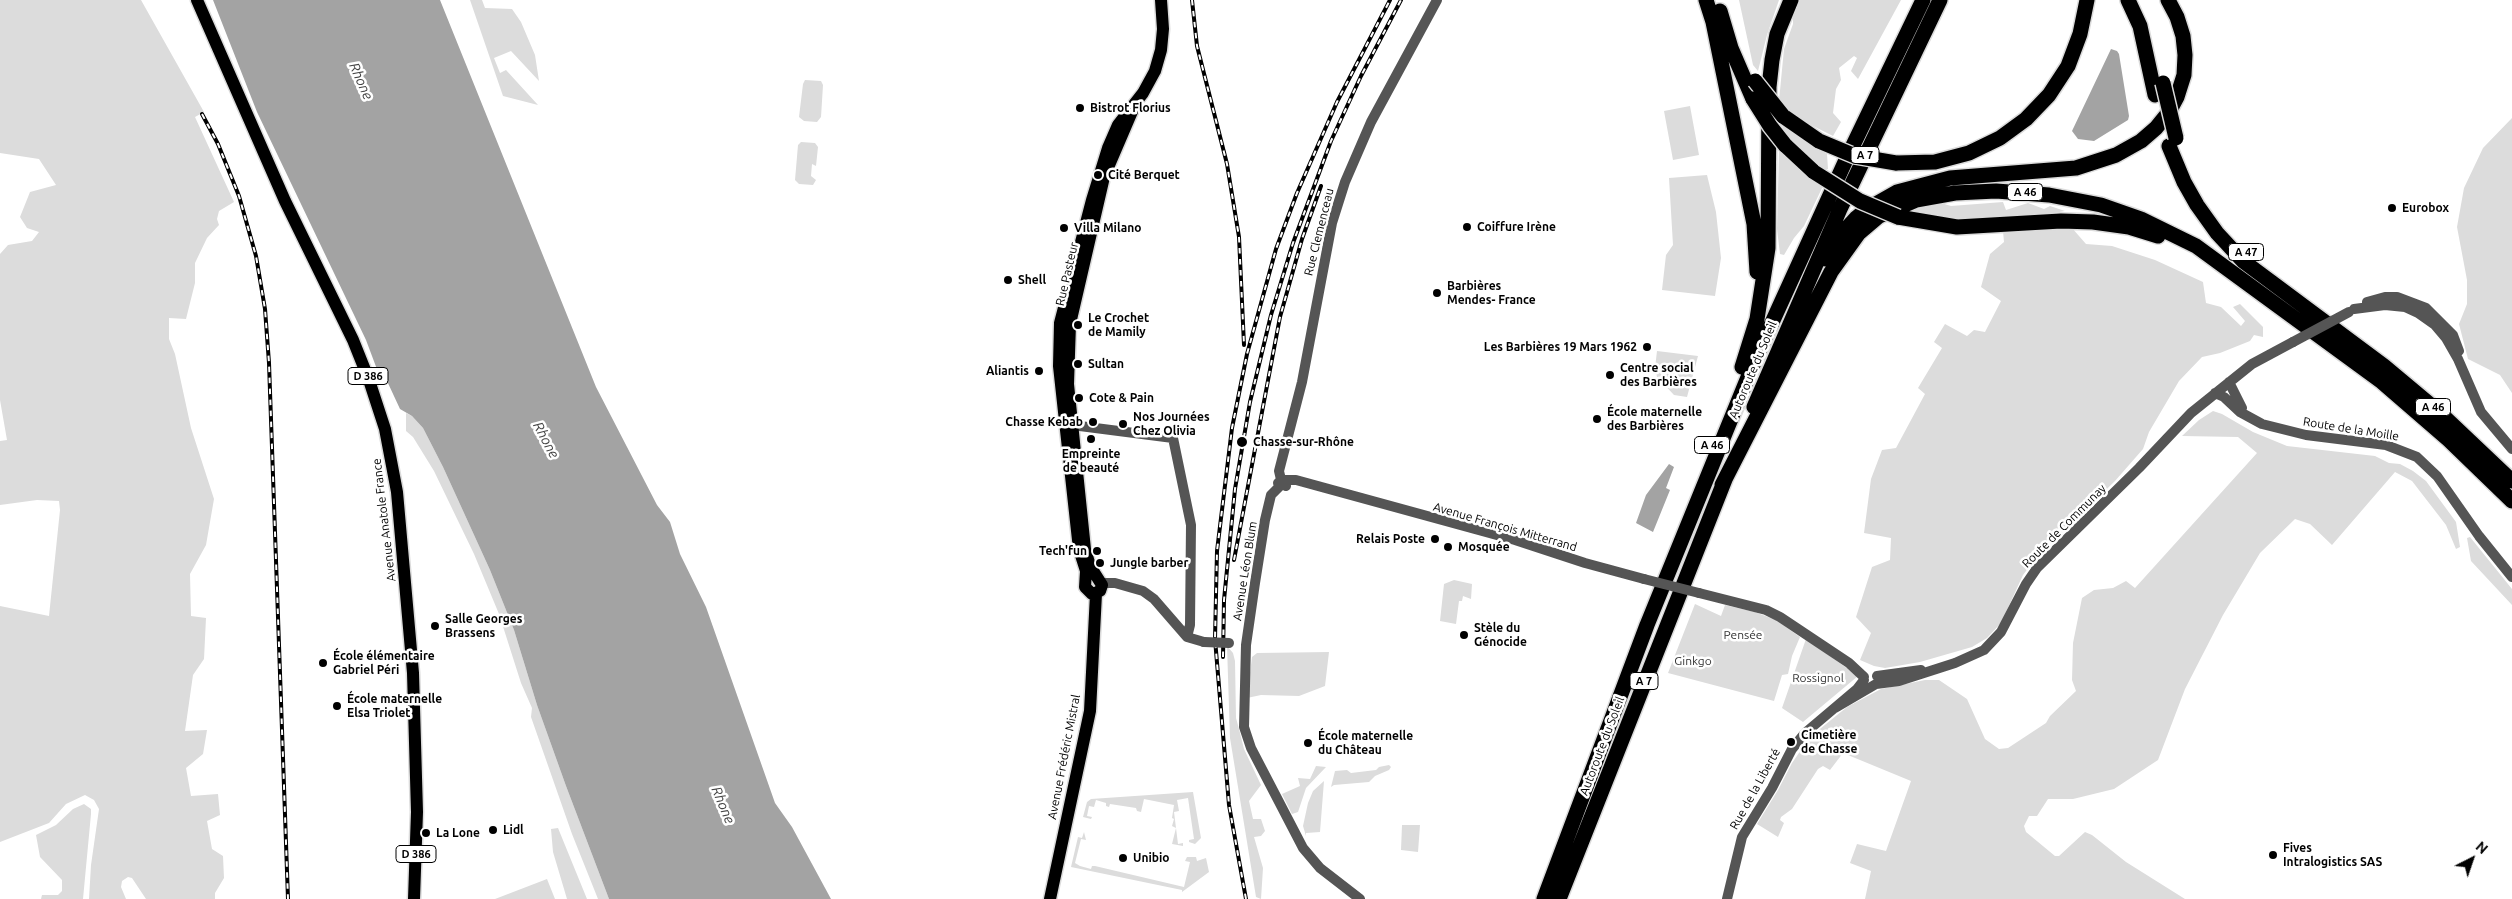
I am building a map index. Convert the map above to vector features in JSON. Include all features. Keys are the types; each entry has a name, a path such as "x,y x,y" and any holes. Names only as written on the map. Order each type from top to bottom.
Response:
{"highway":[{"path":"1706,0 1722,68 1756,237 1757,278 1744,344 1743,365"},
{"name":"A 46","path":"1672,562 1681,525 1743,365 1757,319 1767,261 1770,208 1769,87 1772,60 1779,28 1791,0"},
{"name":"Autoroute du Soleil","path":"1544,899 1672,562 1777,311 1845,162 1923,0"},
{"name":"Autoroute du Soleil","path":"1559,899 1722,486 1794,312 1840,209 1940,0"},
{"path":"1718,5 1755,81 1783,116 1803,132 1819,141 1855,156 1896,163 1935,162 1969,153 2000,138 2026,119 2049,95 2068,66 2080,34 2087,0"},
{"name":"A 46","path":"2128,0 2140,26 2190,194 2225,242 2269,282 2349,339 2419,395 2512,480"},
{"path":"2139,0 2151,31 2159,89"},
{"path":"1794,312 1844,231 1862,213 1884,198 1935,181 2051,171 2089,164 2124,151 2149,135 2163,120 2174,103 2184,75 2186,55 2183,36 2177,17 2168,0"},
{"path":"1718,5 1734,56 1753,99 1770,126 1786,145 1814,172 1847,194 1898,217 1957,227 2071,220 2118,225 2169,240 2231,272"},
{"name":"A 46","path":"1722,486 1842,254 1868,224 1903,204 1942,195 1982,191 2035,193 2075,199 2114,209 2169,231 2196,246 2354,361 2411,406 2512,501"}],"main road":[{"name":"Avenue Anatole France","path":"196,0 285,201 360,356 380,411 390,452 397,492 413,673 417,812 414,899"},
{"name":"Rue Pasteur","path":"1068,420 1070,324 1104,177 1134,107 1154,71 1161,50 1163,29 1161,0"},
{"path":"1068,420 1084,542 1095,586"},
{"path":"1068,420 1079,549 1095,586"},
{"path":"1076,523 1079,523 1081,537 1084,542"},
{"name":"Avenue Frédéric Mistral","path":"1050,899 1090,711 1095,586"}],"street":[{"name":"Rue Clemenceau","path":"1283,484 1279,471 1302,382 1325,254 1345,182 1371,122 1437,0"},
{"name":"Route de Communay","path":"1871,679 1899,671 1934,669 1974,656 1993,642 2037,568 2191,413 2252,364 2370,300 2397,297 2426,308 2453,335 2470,388"},
{"path":"2351,310 2385,305 2405,307 2418,313 2435,325 2446,338 2481,412 2512,449"},
{"path":"2418,313 2430,316 2440,325 2444,325"},
{"path":"2229,382 2236,399 2248,417"},
{"name":"Route de la Moille","path":"2216,393 2224,397 2248,417 2262,424 2282,430 2386,445 2417,457 2437,476 2478,536 2512,577"},
{"path":"1068,420 1169,437 1175,442 1190,525 1191,608 1187,637"},
{"name":"Avenue François Mitterrand","path":"1283,484 1304,484 1494,534 1644,579 1766,610 1780,617 1871,679"},
{"name":"Avenue Léon Blum","path":"1283,484 1270,501 1265,520 1246,645 1243,720 1251,748 1303,848 1320,868 1360,899"},
{"path":"1265,520 1270,494 1283,484"},
{"path":"1095,586 1125,586 1143,591 1154,599 1187,637 1204,642 1246,645"},
{"name":"Rue de la Liberté","path":"1727,899 1739,846 1792,749 1805,733 1871,679"}],"green space":[{"path":"0,0 141,0 204,112 195,117 234,202 219,211 217,219 219,225 207,238 195,263 195,283 186,319 169,318 169,339 175,354 191,428 214,499 206,545 190,574 191,616 206,618 204,659 193,675 185,731 207,730 203,754 186,768 191,796 218,794 220,815 207,821 212,849 223,856 224,878 215,893 215,899 146,899 132,878 128,877 122,881 121,887 126,899 89,899 91,865 99,809 94,800 85,795 66,804 49,823 0,842 0,606 49,616 60,510 59,501 37,500 0,505 0,441 7,440 0,400 0,254 8,245 32,241 39,232 27,228 20,217 30,192 56,185 39,159 0,153"},
{"path":"470,0 482,0 485,8 512,9 521,22 535,55 539,81 511,51 494,58 500,73 506,70 538,105 503,96"},
{"path":"1739,0 1779,0 1767,35 1758,71 1753,65"},
{"path":"1800,0 1901,0 1858,79 1851,71 1857,58 1854,56 1839,68 1841,80 1836,89 1833,113 1841,122 1833,136 1797,118 1779,101 1784,49 1793,24 1793,13"},
{"path":"805,80 821,81 823,85 821,117 817,122 804,121 799,117"},
{"path":"1690,106 1699,155 1673,160 1664,111"},
{"path":"2512,118 2512,393 2500,375 2468,359 2459,324 2467,304 2467,280 2457,227 2464,188 2483,148"},
{"path":"1783,125 1807,143 1827,154 1828,169 1821,171 1781,134"},
{"path":"801,142 815,143 818,147 816,166 812,164 811,176 816,180 813,185 799,184 795,180 798,145"},
{"path":"1779,150 1823,186 1804,226 1784,255 1780,254 1777,229"},
{"path":"1707,175 1716,212 1721,258 1715,296 1662,290 1666,255 1673,245 1669,178"},
{"path":"1938,202 1951,206 2003,202 2006,210 2028,203 2044,209 2050,206 2065,211 2043,215 1965,221 1907,212"},
{"path":"2072,228 2086,244 2112,246 2155,260 2203,282 2206,303 2221,307 2241,326 2245,321 2233,307 2240,304 2263,327 2263,337 2254,335 2250,341 2220,353 2202,357 2179,381 2149,432 2143,449 2115,481 2035,559 2023,575 2001,623 1987,638 1972,647 1920,662 1885,668 1860,660 1871,633 1856,617 1872,567 1890,560 1891,538 1864,533 1871,479 1882,450 1896,448 1925,394 1918,388 1942,348 1934,342 1945,324 1967,336 1974,330 1985,332 2001,301 1981,287 1990,254 2004,242 2003,231"},
{"path":"1657,351 1698,356 1687,397 1674,395 1657,377 1655,368"},
{"path":"2213,411 2222,414 2253,432 2287,446 2375,456 2389,463 2400,464 2413,471 2426,481 2456,522 2460,547 2456,549 2446,525 2412,481 2395,472 2332,545 2310,524 2295,519 2260,553 2223,615 2185,689 2158,760 2114,789 2073,799 2048,799 2037,816 2029,816 2024,826 2026,832 2055,856 2059,856 2085,832 2092,835 2126,862 2185,899 1865,899 1871,871 1850,863 1857,844 1886,851 1911,781 1843,753 1830,770 1823,766 1818,769 1792,809 1781,817 1780,820 1784,823 1778,837 1757,824 1792,763 1810,737 1847,707 1881,689 1925,680 1939,680 1967,699 1985,739 1999,749 2008,748 2046,723 2050,716 2076,691 2072,680 2073,643 2082,598 2094,590 2113,588 2126,581 2135,588 2257,453 2238,437 2182,436 2199,420"},
{"path":"406,413 412,416 423,428 490,570 514,630 537,705 609,899 598,899 572,834 531,717 532,708 521,683 499,614 474,554 434,471 413,437 406,431"},
{"path":"2470,537 2512,589 2512,605 2471,561 2467,538"},
{"path":"1454,580 1472,584 1471,599 1463,596 1462,601 1459,601 1456,624 1440,621 1444,584"},
{"path":"1695,604 1721,616 1725,605 1755,612 1776,620 1800,637 1792,656 1788,674 1782,675 1774,701 1668,673"},
{"name":"Rossignol","path":"1806,639 1858,676 1803,722 1782,708"},
{"path":"1227,646 1233,653 1235,661 1236,718 1244,749 1261,785 1249,801 1253,819 1261,819 1265,831 1261,836 1254,837 1263,868 1261,899 1256,897 1230,738"},
{"path":"1329,652 1325,686 1299,696 1261,695 1247,698 1252,657 1257,653"},
{"path":"1389,765 1391,767 1389,770 1375,776 1369,782 1334,785 1331,787 1335,771 1347,770 1351,773 1376,770 1379,767"},
{"path":"1316,766 1326,767 1306,788 1298,812 1292,814 1282,794 1300,786 1298,778 1310,779"},
{"path":"1324,781 1320,832 1306,833 1306,836 1303,826 1308,803 1313,791"},
{"path":"1193,792 1201,838 1195,844 1189,842 1189,840 1194,839 1188,798 1177,800 1179,811 1174,812 1176,828 1172,826 1174,805 1144,799 1141,812 1137,811 1136,808 1110,804 1109,807 1106,806 1106,803 1096,800 1094,807 1089,806 1087,816 1092,817 1091,819 1083,817 1087,802 1091,799"},
{"path":"84,804 91,809 91,814 83,899 41,899 42,895 58,895 62,891 62,880 40,857 36,835 56,825 73,809"},
{"path":"1402,825 1420,825 1418,852 1401,850"},
{"path":"558,828 587,899 567,899 553,852 551,829"},
{"path":"1176,828 1178,844 1183,843 1183,846 1172,844"},
{"path":"1084,832 1086,840 1081,839 1075,863 1080,866 1091,869 1092,866 1095,866 1184,887 1190,862 1185,861 1187,857 1196,857 1197,861 1206,858 1209,872 1182,892 1182,890 1071,867 1078,837 1082,838"},
{"path":"547,879 555,899 495,899"}],"water":[{"name":"Rhone","path":"213,0 440,0 596,387 657,505 670,522 680,554 706,607 775,803 792,827 831,899 609,899 537,705 514,630 490,570 423,428 412,416 400,409 387,381 378,372 366,340 257,112"},
{"path":"2111,49 2119,54 2129,116 2128,120 2094,141 2078,139 2072,131"},
{"path":"1669,464 1674,467 1666,488 1670,490 1653,532 1636,523 1646,495"}],"railway":[{"path":"1192,0 1197,46 1227,164 1239,237 1244,345"},
{"path":"1246,899 1229,805 1215,639 1217,551 1232,428 1247,354 1276,249 1297,193 1337,102 1390,0"},
{"path":"1223,657 1224,600 1235,489 1250,402 1271,315 1293,243 1331,141 1361,76 1401,0"},
{"path":"202,114 218,144 239,196 256,256 265,309 269,363 288,899"},
{"path":"1234,560 1280,317 1302,239 1321,186"}],"place":[{"name":"Bistrot Florius","path":"1080,108"},
{"name":"Cité Berquet","path":"1098,175"},
{"name":"Eurobox","path":"2392,208"},
{"name":"Coiffure Irène","path":"1467,227"},
{"name":"Villa Milano","path":"1064,228"},
{"name":"Shell","path":"1008,280"},
{"name":"Barbières Mendes- France","path":"1437,293"},
{"name":"Le Crochet de Mamily","path":"1078,325"},
{"name":"Les Barbières 19 Mars 1962","path":"1647,347"},
{"name":"Sultan","path":"1078,364"},
{"name":"Aliantis","path":"1039,371"},
{"name":"Centre social des Barbières","path":"1610,375"},
{"name":"Cote & Pain","path":"1079,398"},
{"name":"École maternelle des Barbières","path":"1597,419"},
{"name":"Chasse Kebab","path":"1093,422"},
{"name":"Nos Journées Chez Olivia","path":"1123,424"},
{"name":"Empreinte de beauté","path":"1091,439"},
{"name":"Chasse-sur-Rhône","path":"1242,442"},
{"name":"Relais Poste","path":"1435,539"},
{"name":"Mosquée","path":"1448,547"},
{"name":"Tech'fun","path":"1097,551"},
{"name":"Jungle barber","path":"1100,563"},
{"name":"Salle Georges Brassens","path":"435,626"},
{"name":"Stèle du Génocide","path":"1464,635"},
{"name":"École élémentaire Gabriel Péri","path":"323,663"},
{"name":"École maternelle Elsa Triolet","path":"337,706"},
{"name":"Cimetière de Chasse","path":"1791,742"},
{"name":"École maternelle du Château","path":"1308,743"},
{"name":"Lidl","path":"493,830"},
{"name":"La Lone","path":"426,833"},
{"name":"Fives Intralogistics SAS","path":"2273,855"},
{"name":"Unibio","path":"1123,858"}],"park label":[{"name":"Pensée","path":"1743,635"},
{"name":"Ginkgo","path":"1693,661"}]}
